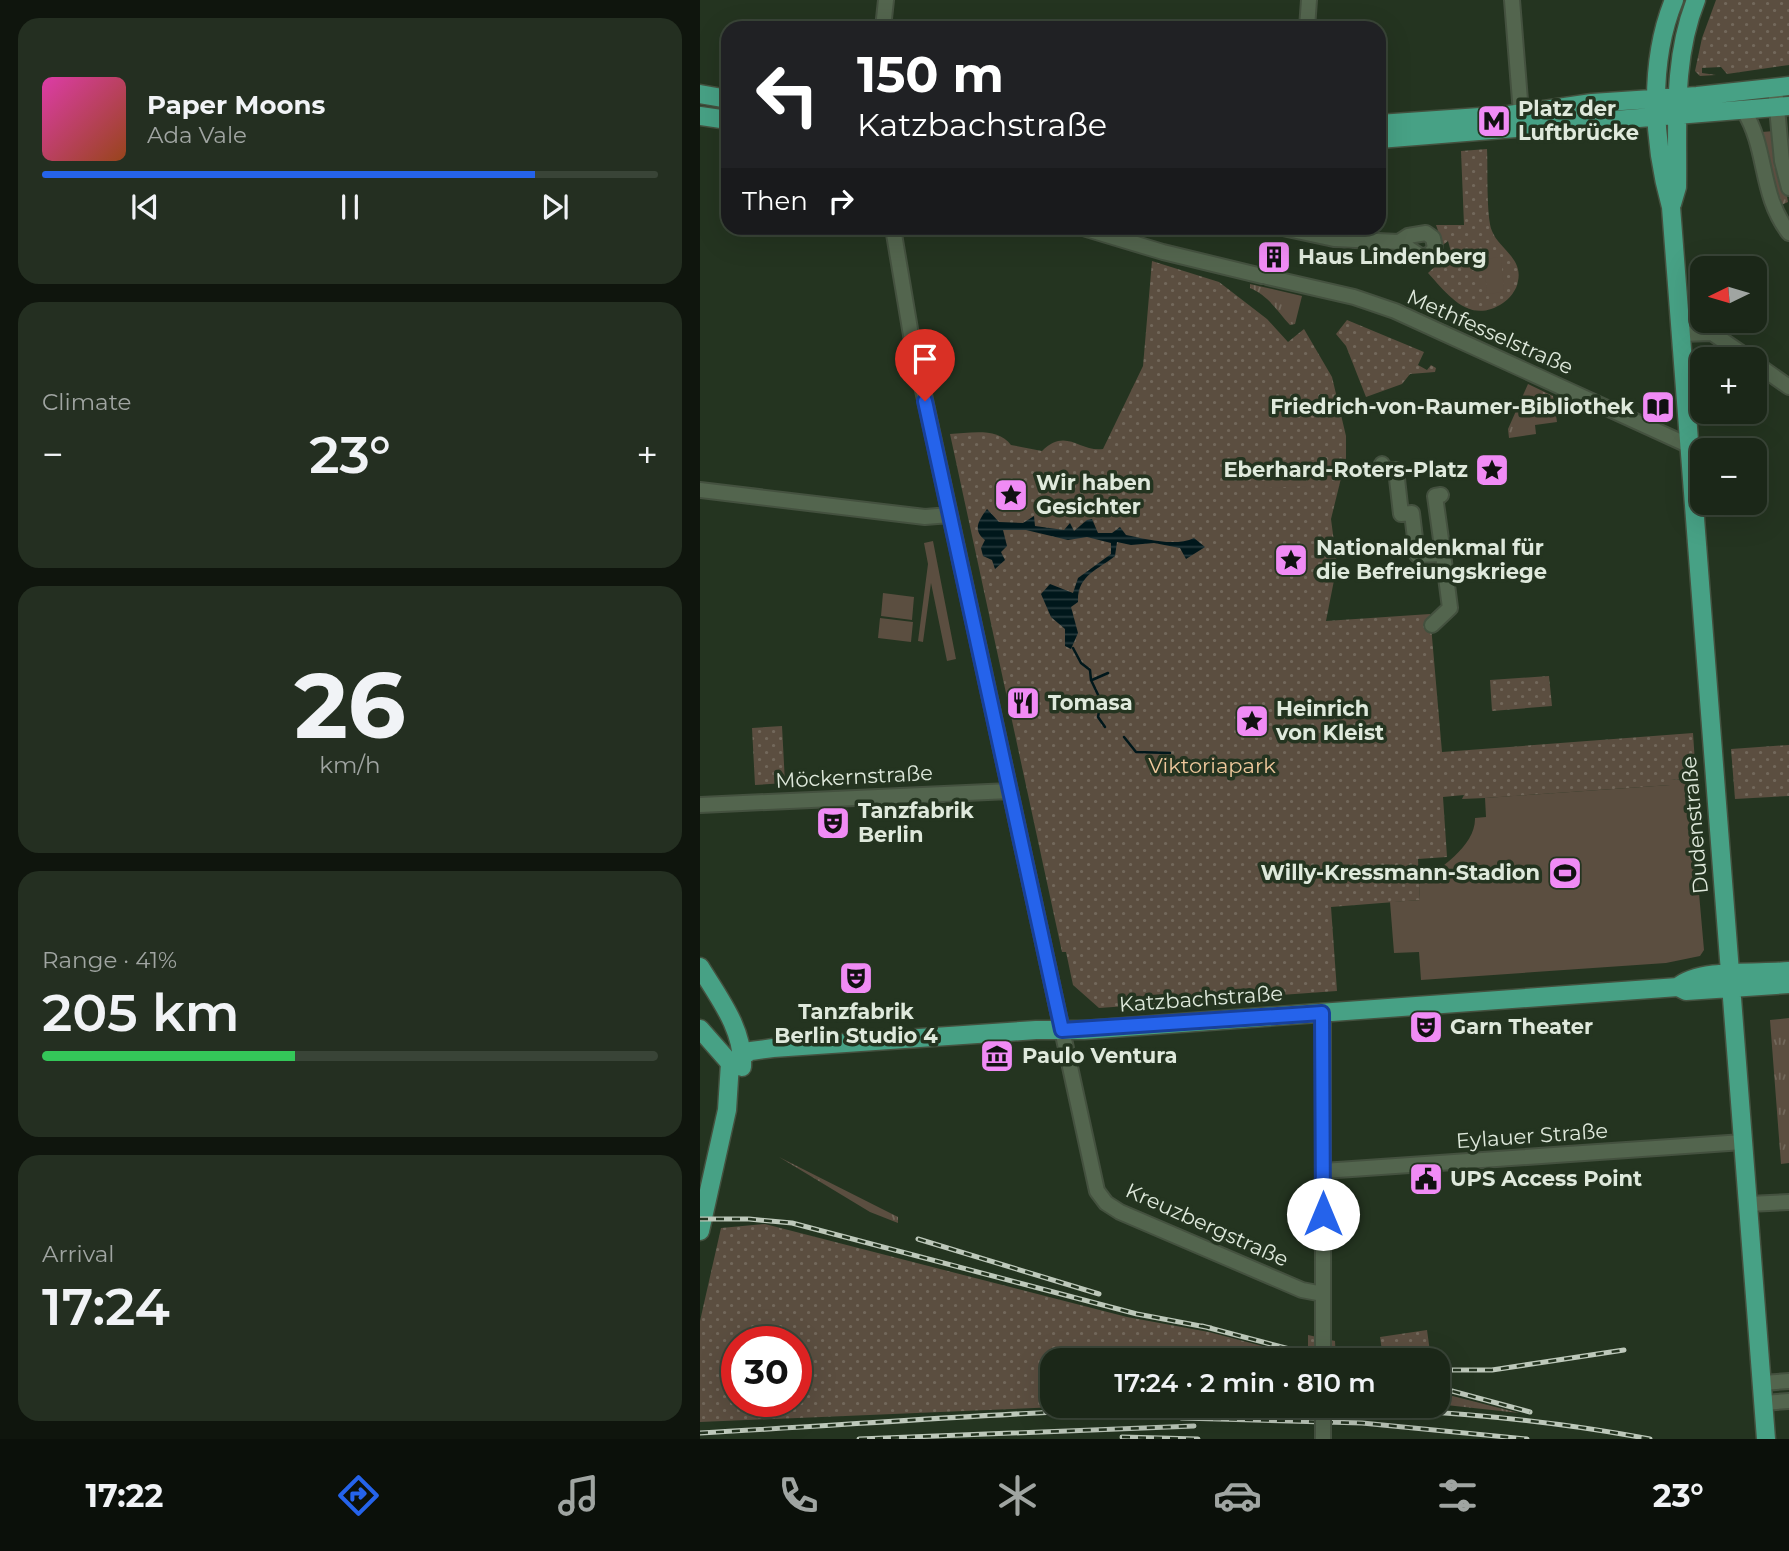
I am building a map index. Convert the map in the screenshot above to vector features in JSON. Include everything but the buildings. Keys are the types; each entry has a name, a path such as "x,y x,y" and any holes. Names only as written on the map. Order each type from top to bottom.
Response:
{"main road":[{"path":"1659,119 1658,50 1674,0"},
{"path":"1678,117 1682,44 1696,0"},
{"path":"700,94 721,98"},
{"path":"1386,138 1521,120 1592,103 1678,97 1782,97"},
{"path":"1386,124 1659,119 1744,111 1782,97"},
{"path":"700,116 721,119"},
{"name":"Dudenstraße","path":"1671,208 1677,187 1678,117"},
{"name":"Dudenstraße","path":"1659,119 1665,184 1671,208 1680,334 1694,438"},
{"name":"Dudenstraße","path":"1700,515 1731,982 1766,1439"},
{"path":"700,967 726,1008 736,1060 700,1231"},
{"path":"1731,982 1789,971"},
{"path":"1731,982 1789,984"},
{"name":"Katzbachstraße","path":"736,1060 758,1049 1678,987 1686,991 1731,982"},
{"path":"700,1029 736,1060"}],"street":[{"path":"884,21 886,0"},
{"path":"1308,21 1309,0"},
{"path":"1512,0 1521,120"},
{"path":"1782,97 1782,160 1789,188"},
{"path":"1744,111 1756,134 1765,186 1783,210 1789,233"},
{"name":"Kreuzbergstraße","path":"895,235 902,292 1093,1178 1106,1203 1121,1212 1302,1290 1323,1294"},
{"name":"Methfesselstraße","path":"1106,235 1163,252 1354,297 1395,311 1690,446"},
{"path":"1315,235 1334,239 1399,242"},
{"path":"1680,334 1712,333 1732,347"},
{"path":"1767,371 1789,387"},
{"path":"1382,464 1382,471 1396,470 1401,514 1412,513 1418,555 1443,554"},
{"path":"700,490 925,517 950,515"},
{"path":"1432,625 1450,608 1435,496 1441,495"},
{"name":"Möckernstraße","path":"700,804 1010,791"},
{"path":"1322,1013 1322,1348"},
{"name":"Eylauer Straße","path":"1323,1171 1743,1142"},
{"path":"1748,1204 1789,1202"},
{"path":"1762,1383 1789,1381"},
{"path":"1763,1403 1789,1401"},
{"path":"1322,1418 1323,1439"}],"green space":[{"name":"Platz der Luftbrücke","path":"1716,0 1789,0 1789,65 1727,74 1721,67 1702,68 1702,73 1716,75 1700,76 1695,71 1702,38"},
{"path":"1774,131 1788,202 1779,206 1767,169 1762,132"},
{"path":"1487,149 1490,224 1495,237 1514,260 1519,273 1516,288 1508,299 1491,309 1480,311 1461,305 1428,273 1451,252 1448,241 1443,245 1436,225 1464,225 1461,151"},
{"path":"1501,257 1504,292 1487,294 1484,259"},
{"name":"Viktoriapark","path":"1152,261 1219,282 1267,319 1288,342 1304,329 1332,377 1346,436 1346,458 1331,519 1337,565 1326,621 1430,614 1442,752 1693,733 1696,778 1671,780 1671,785 1485,798 1462,799 1464,795 1443,797 1447,857 1418,859 1420,900 1331,907 1337,991 1099,1008 1073,985 1066,952 1062,952 950,434 991,433 1011,445 1042,451 1058,441 1103,449 1143,366"},
{"path":"1250,284 1302,296 1295,324 1290,325 1268,300 1250,288"},
{"path":"1347,320 1424,352 1418,365 1427,370 1431,365 1436,368 1435,372 1410,374 1402,384 1366,397 1346,346 1336,334"},
{"path":"1528,384 1553,396 1557,422 1535,425 1536,434 1509,438 1508,429"},
{"path":"1306,470 1306,486 1265,488 1264,471"},
{"path":"933,541 956,659 947,661 931,583 923,642 918,641 928,564 924,543"},
{"path":"883,593 914,597 912,620 881,616"},
{"path":"880,618 913,622 911,642 878,638"},
{"path":"1549,676 1552,706 1492,711 1490,680"},
{"path":"782,726 785,783 755,785 752,728"},
{"path":"1789,745 1789,796 1735,799 1731,749"},
{"name":"Willy-Kressmann-Stadion","path":"1689,779 1704,950 1700,956 1666,963 1421,980 1419,952 1394,953 1390,902 1420,900 1419,884 1463,847 1474,828 1475,818 1486,817 1485,798 1670,785 1670,780"},
{"path":"1789,1018 1789,1163 1781,1164 1770,1020"},
{"path":"779,1157 898,1217 898,1223 870,1212"},
{"path":"765,1224 1127,1317 1209,1332 1270,1348 1040,1348 1040,1408 700,1422 700,1321 721,1228"},
{"path":"1427,1330 1429,1348 1382,1348 1380,1337"},
{"path":"1308,1335 1335,1341 1335,1348 1308,1348"},
{"path":"1450,1395 1519,1413 1450,1405"}],"water":[{"path":"987,509 999,522 1023,523 1034,516 1035,526 1064,530 1070,523 1074,531 1092,519 1098,533 1112,533 1120,527 1126,535 1169,542 1194,538 1205,547 1186,559 1180,548 1154,543 1131,545 1117,542 1115,556 1085,579 1078,602 1071,607 1078,633 1071,649 1065,646 1065,629 1051,617 1041,594 1050,584 1073,593 1078,578 1111,554 1111,543 1087,537 1068,540 1026,530 1003,530 1007,546 1001,552 1005,560 995,569 992,560 983,556 981,548 985,540 978,529 979,521"}],"waterway":[{"path":"1073,648 1081,663 1090,670 1091,680 1101,701 1098,717 1105,727"},
{"path":"1092,680 1108,673"},
{"path":"1124,737 1136,752 1170,753"}],"railway":[{"path":"700,1219 749,1219 792,1223 1137,1314 1211,1328"},
{"path":"918,1239 1099,1294"},
{"path":"1202,1326 1285,1348"},
{"path":"1450,1370 1492,1370 1624,1350"},
{"path":"1450,1390 1530,1412"},
{"path":"700,1433 1057,1412 1295,1407 1414,1411 1532,1421 1650,1439"},
{"path":"1181,1418 1362,1423 1527,1439"},
{"path":"859,1439 1194,1426"},
{"path":"1122,1437 1198,1439"}],"place":[{"name":"Platz der Luftbrücke","path":"1494,121"},
{"name":"Haus Lindenberg","path":"1274,257"},
{"name":"Friedrich-von-Raumer-Bibliothek","path":"1658,407"},
{"name":"Eberhard-Roters-Platz","path":"1492,470"},
{"name":"Wir haben Gesichter","path":"1011,495"},
{"name":"Nationaldenkmal für die Befreiungskriege","path":"1291,560"},
{"name":"Tomasa","path":"1023,703"},
{"name":"Heinrich von Kleist","path":"1252,721"},
{"name":"Tanzfabrik Berlin","path":"833,823"},
{"name":"Willy-Kressmann-Stadion","path":"1565,873"},
{"name":"Tanzfabrik Berlin Studio 4","path":"856,978"},
{"name":"Garn Theater","path":"1426,1027"},
{"name":"Paulo Ventura","path":"997,1056"},
{"name":"UPS Access Point","path":"1426,1179"}],"route":[{"path":"925,401 1062,1030 1322,1013 1323,1214"}]}
